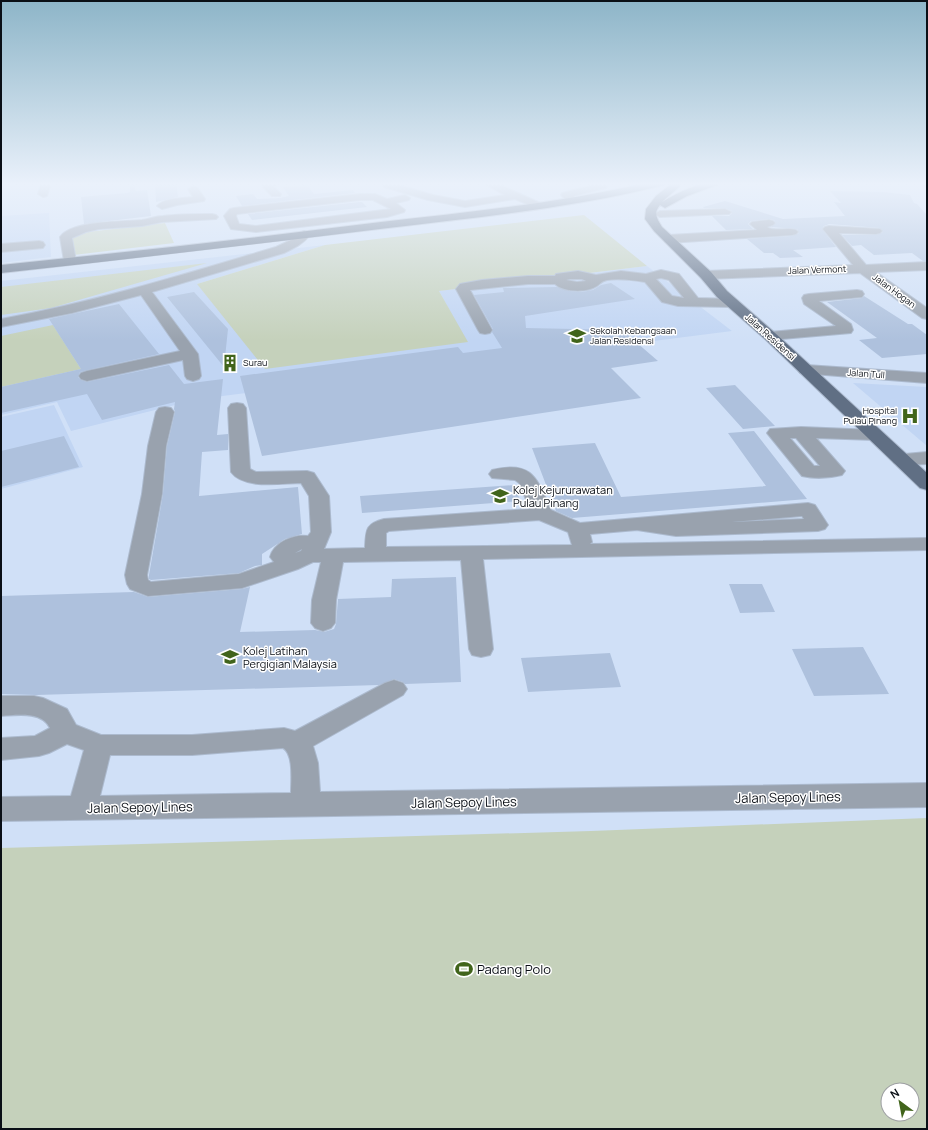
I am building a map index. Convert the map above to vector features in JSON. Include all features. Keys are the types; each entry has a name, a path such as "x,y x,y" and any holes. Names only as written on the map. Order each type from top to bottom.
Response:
{"main road":[{"path":"1,269 297,236"},
{"name":"Jalan Residensi","path":"670,236 722,294 770,336 927,484"}],"street":[{"path":"68,236 66,237 70,261"},
{"path":"1,323 60,312 144,290 280,250 295,243 303,236"},
{"name":"Jalan Hogan","path":"835,236 862,268 927,315"},
{"path":"1,248 39,245"},
{"name":"Jalan Vermont","path":"706,275 927,266"},
{"path":"485,330 463,289 465,287 528,280 559,280 561,283 568,286 578,287 587,286 593,284 594,280 618,274 649,279 667,299 678,302 732,303"},
{"path":"649,279 651,276 661,274 674,277 694,302"},
{"path":"144,290 190,354 193,376"},
{"path":"770,336 846,330 846,328 809,300 809,298 856,294"},
{"path":"86,376 190,354"},
{"name":"Jalan Tull","path":"806,370 927,378"},
{"path":"237,408 241,472 253,478 307,477 319,496 321,532 319,552 324,600 323,623"},
{"path":"165,412 158,446 152,494 136,575 138,584 148,589 242,581 319,552 375,554 471,553 927,544"},
{"path":"801,432 875,434"},
{"path":"901,459 927,458"},
{"path":"499,474 520,474 528,481 542,514"},
{"path":"375,554 376,530 384,525 542,514 578,529 808,509 818,525 676,530 638,524"},
{"path":"578,529 584,551"},
{"path":"471,553 481,649"},
{"path":"296,743 394,689"},
{"path":"1,706 34,705 58,716 66,732 99,745 192,745 284,738 296,743 300,750 306,778 304,805"},
{"path":"1,749 39,746 66,732"},
{"path":"82,808 99,745"},
{"name":"Jalan Sepoy Lines","path":"1,809 927,795"}],"shaded area":[{"path":"1,236 50,236 51,257 1,263"},
{"path":"325,245 197,284 467,342 439,291 647,266 732,331 199,399 71,431 57,402 1,415 1,281"},
{"name":"Hospital Pulau Pinang","path":"853,383 927,387 927,446"},
{"path":"54,405 83,467 1,489 1,417"}],"green space":[{"path":"62,236 171,236 174,243 65,256"},
{"path":"405,236 610,236 647,266 439,291 468,342 265,369 197,284 325,245"},
{"path":"207,263 51,308 1,315 1,287"},
{"path":"53,325 81,369 1,387 1,336"},
{"name":"Padang Polo","path":"927,818 927,1129 1,1129 1,848 591,831"}],"building":[{"path":"827,236 836,247 793,250 803,257 780,258 773,253 764,253 747,239"},
{"path":"843,236 927,236 927,261 923,261 912,253 874,255 861,245 852,246"},
{"path":"611,283 635,299 525,316 526,328 622,330 658,361 611,368 641,398 262,456 240,376 458,347 463,353 502,348 492,332 493,329 474,295 504,292 503,288 557,287 569,291 582,292 593,290 601,285"},
{"path":"194,292 228,329 224,367 167,297"},
{"path":"864,296 908,324 912,324 927,335 927,354 882,358 859,340 877,338 827,302 862,298"},
{"path":"119,304 159,354 87,370 80,372 78,377 87,382 169,365 184,384 223,379 217,435 228,434 228,450 202,452 199,496 298,487 302,534 285,539 262,554 262,565 255,566 239,573 149,579 163,494 167,446 175,412 175,402 102,420 87,394 1,413 1,387 81,369 49,319"},
{"path":"735,385 775,426 743,429 706,388"},
{"path":"754,431 807,499 572,518 556,511 532,448 595,443 621,497 766,486 728,433"},
{"path":"64,436 79,467 1,487 1,451"},
{"path":"515,485 520,501 362,513 360,496"},
{"name":"Kolej Latihan Pergigian Malaysia","path":"456,577 461,682 405,684 394,679 379,685 36,695 1,694 1,596 134,592 148,597 242,589 250,587 240,632 315,630 324,632 334,629 336,624 338,599 391,597 392,579"},
{"path":"729,584 762,584 775,612 740,613"},
{"path":"863,647 889,694 814,696 792,649"},
{"path":"610,653 621,687 528,692 521,658"}],"place":[{"name":"Sekolah Kebangsaan Jalan Residensi","path":"577,336"},
{"name":"Surau","path":"230,363"},
{"name":"Hospital Pulau Pinang","path":"910,416"},
{"name":"Kolej Kejururawatan Pulau Pinang","path":"500,496"},
{"name":"Kolej Latihan Pergigian Malaysia","path":"230,657"},
{"name":"Padang Polo","path":"464,969"}]}
